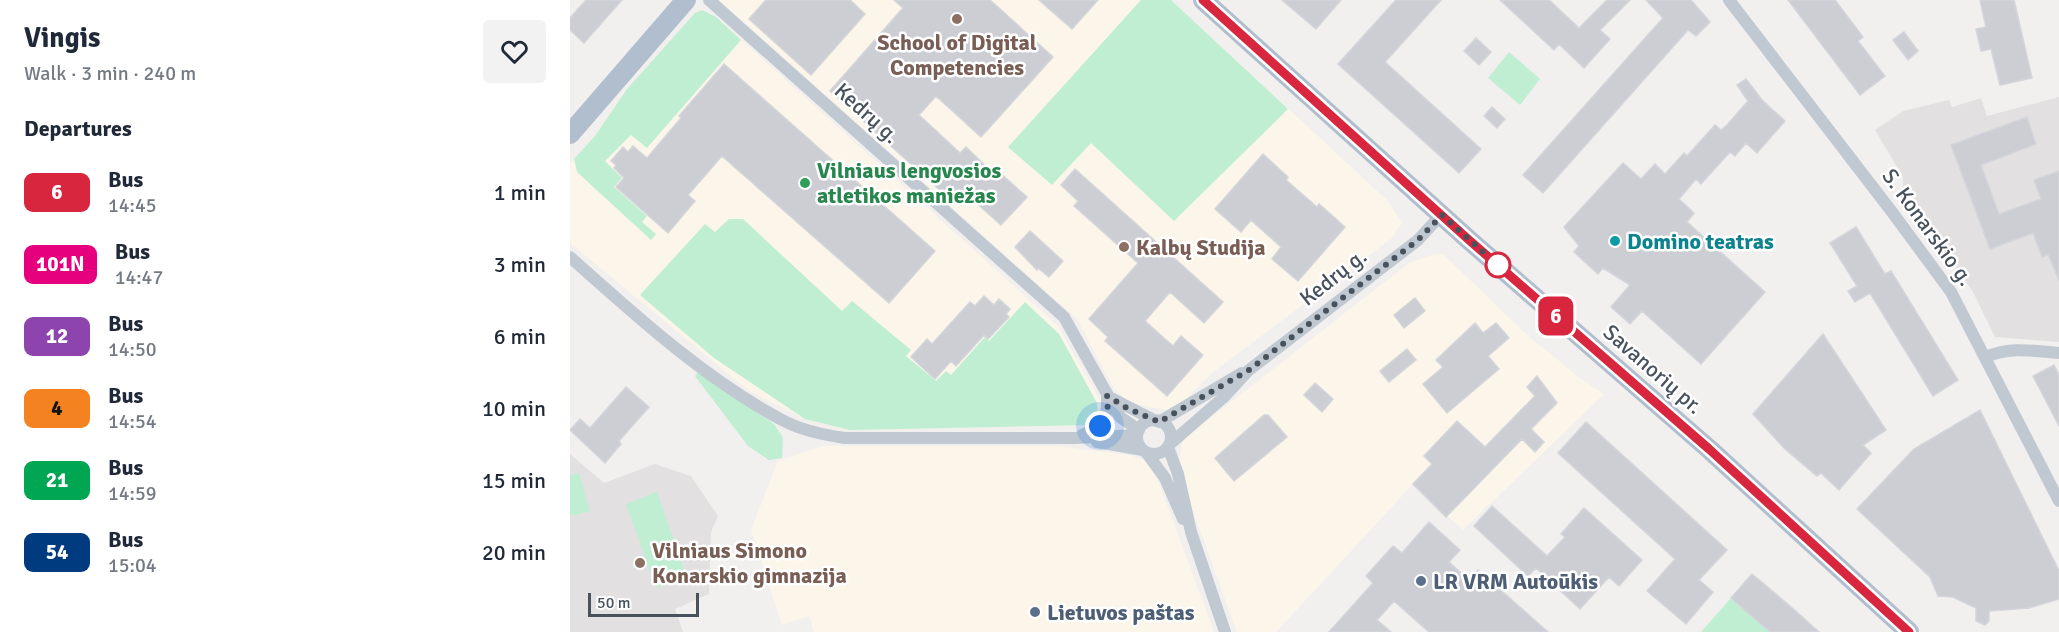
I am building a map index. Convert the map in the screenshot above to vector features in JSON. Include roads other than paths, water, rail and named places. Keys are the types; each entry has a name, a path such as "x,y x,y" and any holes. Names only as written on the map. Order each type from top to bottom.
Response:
{"main road":[{"path":"570,134 686,0"},
{"name":"Savanorių pr.","path":"1203,0 1442,215 1709,449 1909,632"}],"street":[{"name":"Kedrų g.","path":"709,0 1064,317 1120,417 1138,432"},
{"name":"S. Konarskio g.","path":"1729,0 1936,271 1966,318 2059,501"},
{"name":"Kedrų g.","path":"1158,421 1249,370 1418,240 1442,215"},
{"path":"570,257 645,324 727,385 784,422 814,433 845,438 1030,436 1075,438 1138,432 1145,423 1158,421"},
{"path":"1986,357 1999,351 2014,349 2059,353"},
{"name":"Kedrų g.","path":"1169,445 1224,396 1249,370"},
{"path":"1075,438 1103,424 1108,413 1107,396 1158,421 1168,429 1169,445 1191,532 1225,632"},
{"path":"1138,432 1144,451 1165,478 1191,532"},
{"path":"1075,438 1160,453 1169,445"}],"place":[{"name":"School of Digital Competencies","path":"957,19"},
{"name":"Vilniaus lengvosios atletikos maniežas","path":"805,183"},
{"name":"Domino teatras","path":"1615,241"},
{"name":"Kalbų Studija","path":"1124,247"},
{"name":"Vilniaus Simono Konarskio gimnazija","path":"640,563"},
{"name":"LR VRM Autoūkis","path":"1421,581"},
{"name":"Lietuvos paštas","path":"1035,612"}]}
